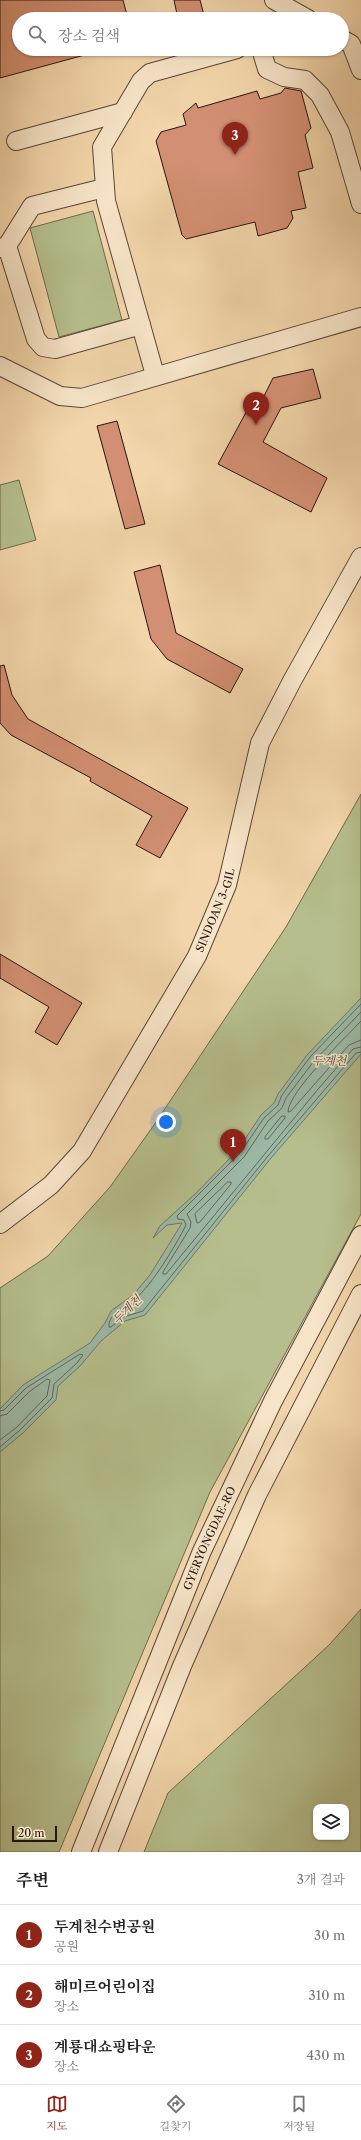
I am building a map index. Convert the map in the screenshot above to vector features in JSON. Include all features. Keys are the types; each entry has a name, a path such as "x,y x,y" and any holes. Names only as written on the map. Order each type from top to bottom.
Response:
{"street":[{"path":"274,0 295,12"},
{"path":"349,43 351,44 361,70"},
{"path":"155,376 106,201 102,147 141,81 150,73 212,56"},
{"path":"263,56 267,69 284,78 305,80 320,95 340,132 361,204"},
{"path":"16,141 123,112"},
{"path":"104,188 32,206 4,247 36,340 43,347 55,349 141,325"},
{"path":"0,366 60,396 82,398 361,317"},
{"name":"SINDOAN 3-GIL","path":"0,1224 51,1185 82,1151 197,956 227,885 260,743 292,681 361,557"},
{"name":"GYERYONGDAE-RO","path":"81,1852 202,1551 273,1401 361,1236"},
{"path":"108,1852 182,1666 257,1495 361,1294"}],"green space":[{"path":"93,211 122,320 59,337 30,228"},
{"path":"19,480 36,540 0,550 0,485"},
{"path":"361,794 361,1214 210,1492 59,1852 0,1852 0,1288 48,1256 110,1187 154,1125 286,927"},
{"path":"361,1609 361,1852 144,1852 168,1793 329,1645"}],"water":[{"name":"두계천","path":"361,998 361,1054 271,1158 145,1315 125,1321 101,1341 80,1366 58,1386 56,1400 23,1433 0,1452 0,1409 23,1385 90,1343 105,1323 111,1311 133,1295 150,1275 182,1223 167,1225 153,1238 160,1226 195,1194 237,1151 261,1115 274,1103 278,1094 307,1055"}],"building":[{"path":"0,0 123,0 126,12 12,12 12,56 81,56 0,78"},
{"path":"174,0 200,0 203,12 177,12"},
{"path":"285,88 301,91 311,128 305,135 313,168 298,172 306,208 291,211 293,218 287,228 258,236 255,222 186,239 182,235 156,141 161,132 186,125 183,114 196,103 198,108 257,91 260,99 281,93"},
{"path":"313,369 321,398 281,408 263,442 327,478 311,512 218,464 250,405 258,408 273,378"},
{"path":"117,421 145,524 125,529 97,426"},
{"path":"160,565 176,633 243,669 230,693 167,659 151,639 134,572"},
{"path":"4,665 12,695 28,719 188,808 160,858 136,845 152,816 90,781 91,778 11,735 0,723 0,666"},
{"path":"0,954 82,1003 57,1045 35,1032 49,1007 0,978"}],"place":[{"name":"계룡대쇼핑타운","path":"235,155"},
{"name":"해미르어린이집","path":"256,425"},
{"name":"두계천수변공원","path":"233,1162"}]}
